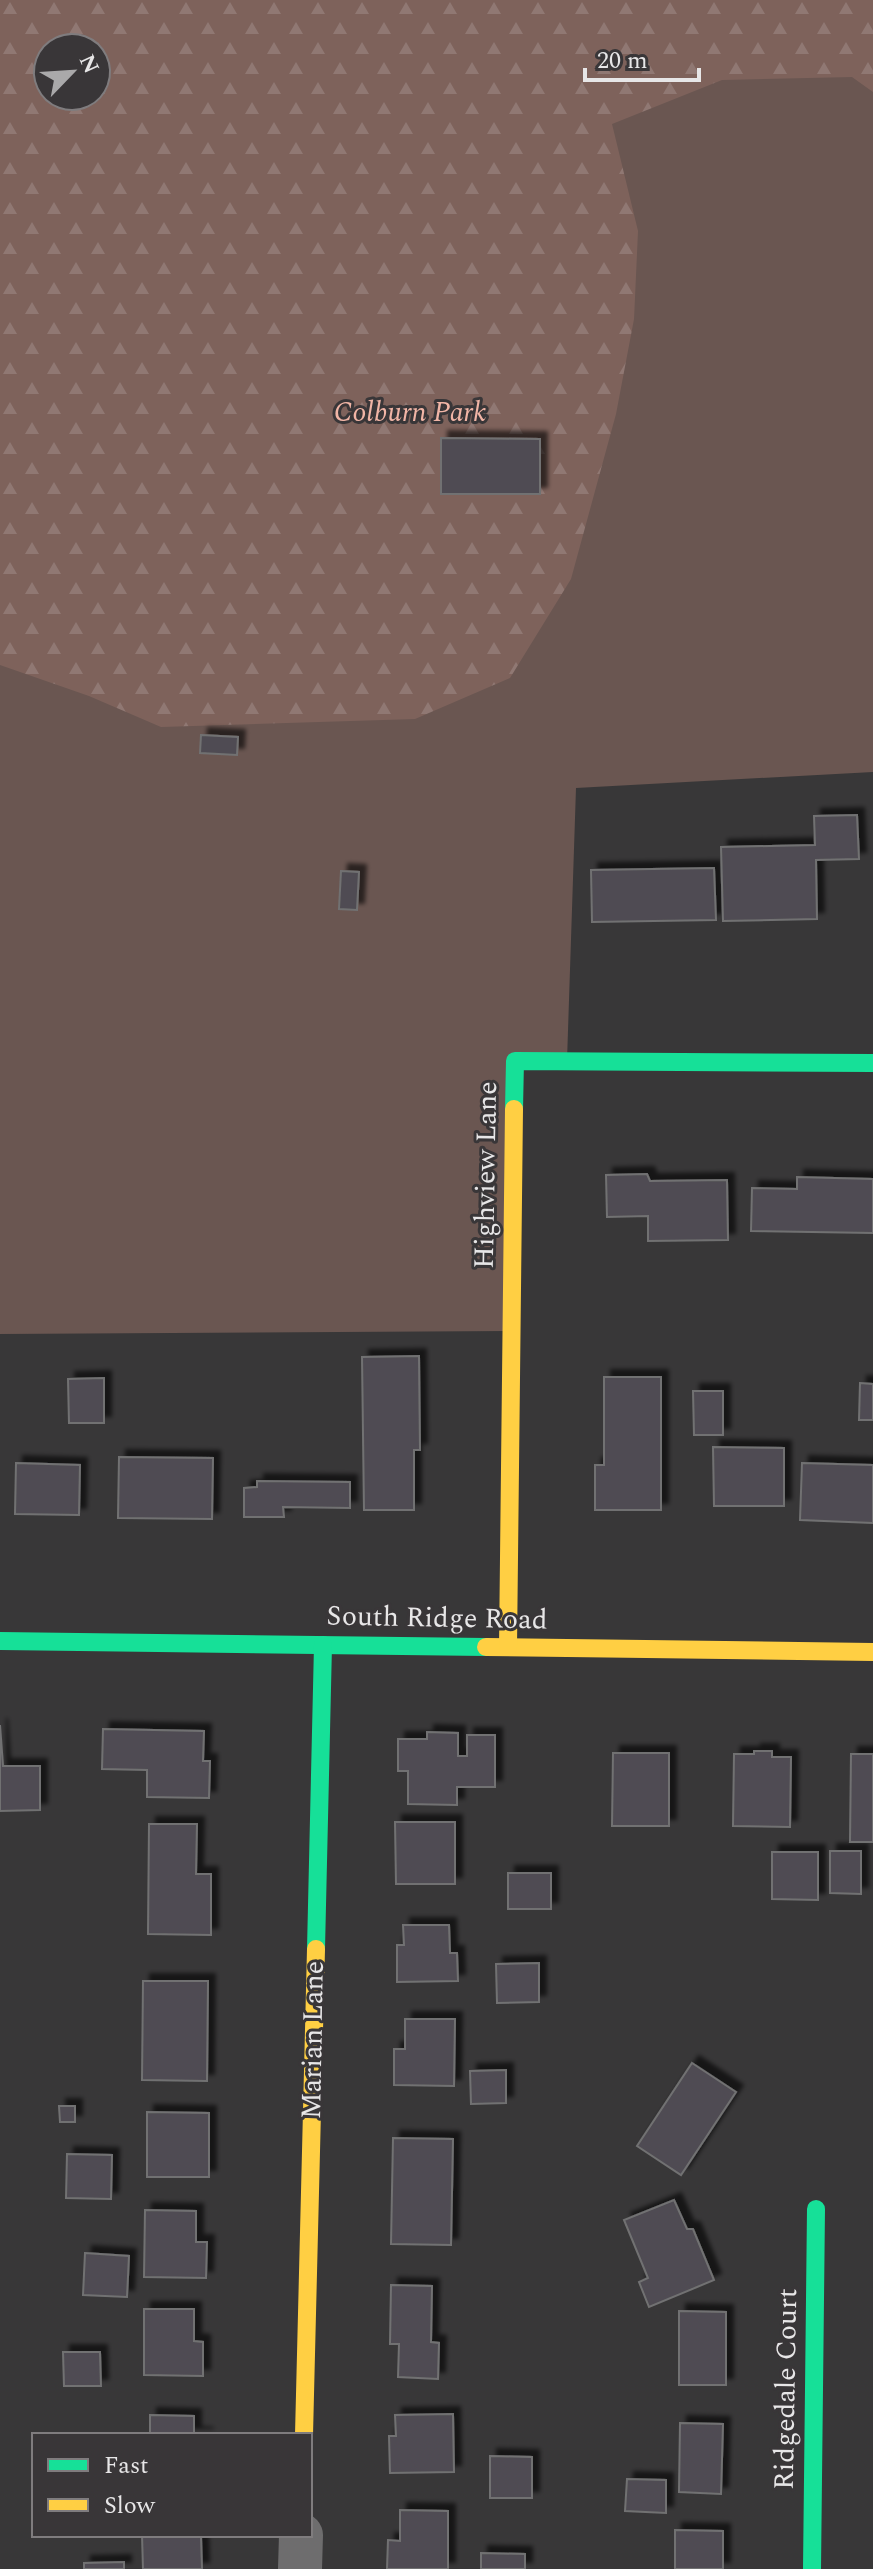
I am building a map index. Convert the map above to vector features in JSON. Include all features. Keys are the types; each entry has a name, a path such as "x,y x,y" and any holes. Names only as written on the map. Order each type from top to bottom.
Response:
{"street":[{"name":"Highview Lane","path":"508,1647 515,1061 873,1063"},
{"name":"South Ridge Road","path":"0,1641 873,1652"},
{"name":"Marian Lane","path":"304,2433 323,1645"},
{"name":"Ridgedale Court","path":"812,2569 816,2209"},
{"path":"300,2569 301,2537"}],"green space":[{"name":"Colburn Park","path":"0,0 873,0 873,772 576,788 567,1061 516,1061 511,1331 0,1334"},
{"path":"0,0 873,0 873,92 852,77 722,80 612,124 638,231 634,319 616,414 571,579 510,678 415,719 161,727 89,696 0,665"}],"building":[{"path":"441,438 540,439 540,494 441,494"},
{"path":"201,735 238,737 237,755 200,753"},
{"path":"857,815 859,859 816,860 817,919 723,921 721,847 815,845 814,816"},
{"path":"714,868 716,920 592,922 591,870"},
{"path":"341,871 359,872 357,910 339,909"},
{"path":"647,1174 650,1181 727,1180 728,1240 648,1241 648,1216 607,1217 606,1175"},
{"path":"797,1177 873,1179 873,1233 751,1231 752,1188 797,1189"},
{"path":"419,1356 420,1450 414,1450 414,1510 364,1510 362,1357"},
{"path":"604,1377 661,1377 661,1510 595,1510 595,1465 604,1465"},
{"path":"104,1378 104,1423 69,1423 68,1379"},
{"path":"860,1383 873,1384 873,1420 859,1420"},
{"path":"693,1391 723,1391 723,1435 694,1435"},
{"path":"713,1447 784,1448 784,1506 714,1506"},
{"path":"119,1457 213,1458 212,1519 118,1518"},
{"path":"16,1463 80,1465 79,1515 15,1514"},
{"path":"802,1463 873,1465 873,1523 800,1520"},
{"path":"257,1481 350,1482 350,1508 283,1507 284,1517 244,1517 244,1488 257,1487"},
{"path":"0,1725 3,1766 40,1766 40,1810 0,1811"},
{"path":"103,1729 204,1731 203,1761 210,1761 209,1798 147,1797 147,1770 102,1769"},
{"path":"427,1732 458,1733 458,1756 467,1756 467,1735 495,1735 495,1787 457,1787 457,1805 408,1804 408,1771 398,1771 398,1739 427,1739"},
{"path":"754,1751 772,1751 772,1757 791,1757 790,1827 733,1826 734,1754 754,1754"},
{"path":"613,1753 669,1753 669,1826 612,1826"},
{"path":"851,1754 873,1754 873,1842 850,1842"},
{"path":"395,1822 455,1822 455,1884 396,1884"},
{"path":"149,1824 197,1824 196,1874 211,1874 211,1935 148,1934"},
{"path":"830,1851 861,1851 861,1894 830,1893"},
{"path":"772,1852 818,1852 818,1900 772,1899"},
{"path":"508,1873 551,1873 551,1909 508,1909"},
{"path":"403,1925 449,1925 450,1953 457,1953 458,1981 397,1982 397,1945 404,1945"},
{"path":"539,1963 539,2002 497,2003 496,1964"},
{"path":"143,1981 208,1981 207,2081 142,2080"},
{"path":"405,2019 455,2019 454,2086 394,2085 394,2049 405,2049"},
{"path":"692,2063 736,2092 681,2175 637,2146"},
{"path":"506,2070 506,2103 471,2104 470,2071"},
{"path":"59,2106 75,2106 75,2122 60,2122"},
{"path":"147,2112 209,2113 209,2177 147,2177"},
{"path":"393,2138 453,2139 451,2245 391,2244"},
{"path":"67,2154 112,2155 111,2199 66,2198"},
{"path":"674,2200 687,2229 693,2229 714,2280 649,2307 639,2282 648,2278 624,2220"},
{"path":"145,2210 196,2211 196,2242 207,2242 206,2278 144,2277"},
{"path":"85,2253 129,2256 127,2297 83,2295"},
{"path":"391,2285 432,2286 431,2342 439,2343 438,2379 398,2377 399,2344 390,2344"},
{"path":"144,2309 194,2309 194,2341 203,2342 203,2376 144,2375"},
{"path":"679,2311 726,2312 726,2385 679,2385"},
{"path":"63,2352 100,2352 101,2386 64,2386"},
{"path":"453,2414 454,2472 390,2473 389,2436 396,2436 395,2415"},
{"path":"150,2415 194,2416 194,2433 150,2433"},
{"path":"680,2423 723,2424 721,2494 679,2492"},
{"path":"490,2456 532,2457 532,2498 490,2498"},
{"path":"627,2479 666,2480 666,2513 625,2511"},
{"path":"400,2510 448,2511 448,2569 387,2569 388,2540 400,2541"},
{"path":"675,2530 723,2531 723,2569 675,2569"},
{"path":"142,2537 201,2537 202,2569 143,2569"},
{"path":"481,2553 525,2554 525,2569 481,2569"},
{"path":"124,2562 124,2569 84,2569 84,2563"}],"traffic: fast":[{"path":"514,1109 515,1061 873,1063"},
{"path":"0,1641 486,1647"},
{"path":"316,1949 323,1645"},
{"path":"812,2569 816,2209"}],"traffic: slow":[{"path":"508,1647 514,1109"},
{"path":"486,1647 873,1652"},
{"path":"304,2433 316,1949"}]}
